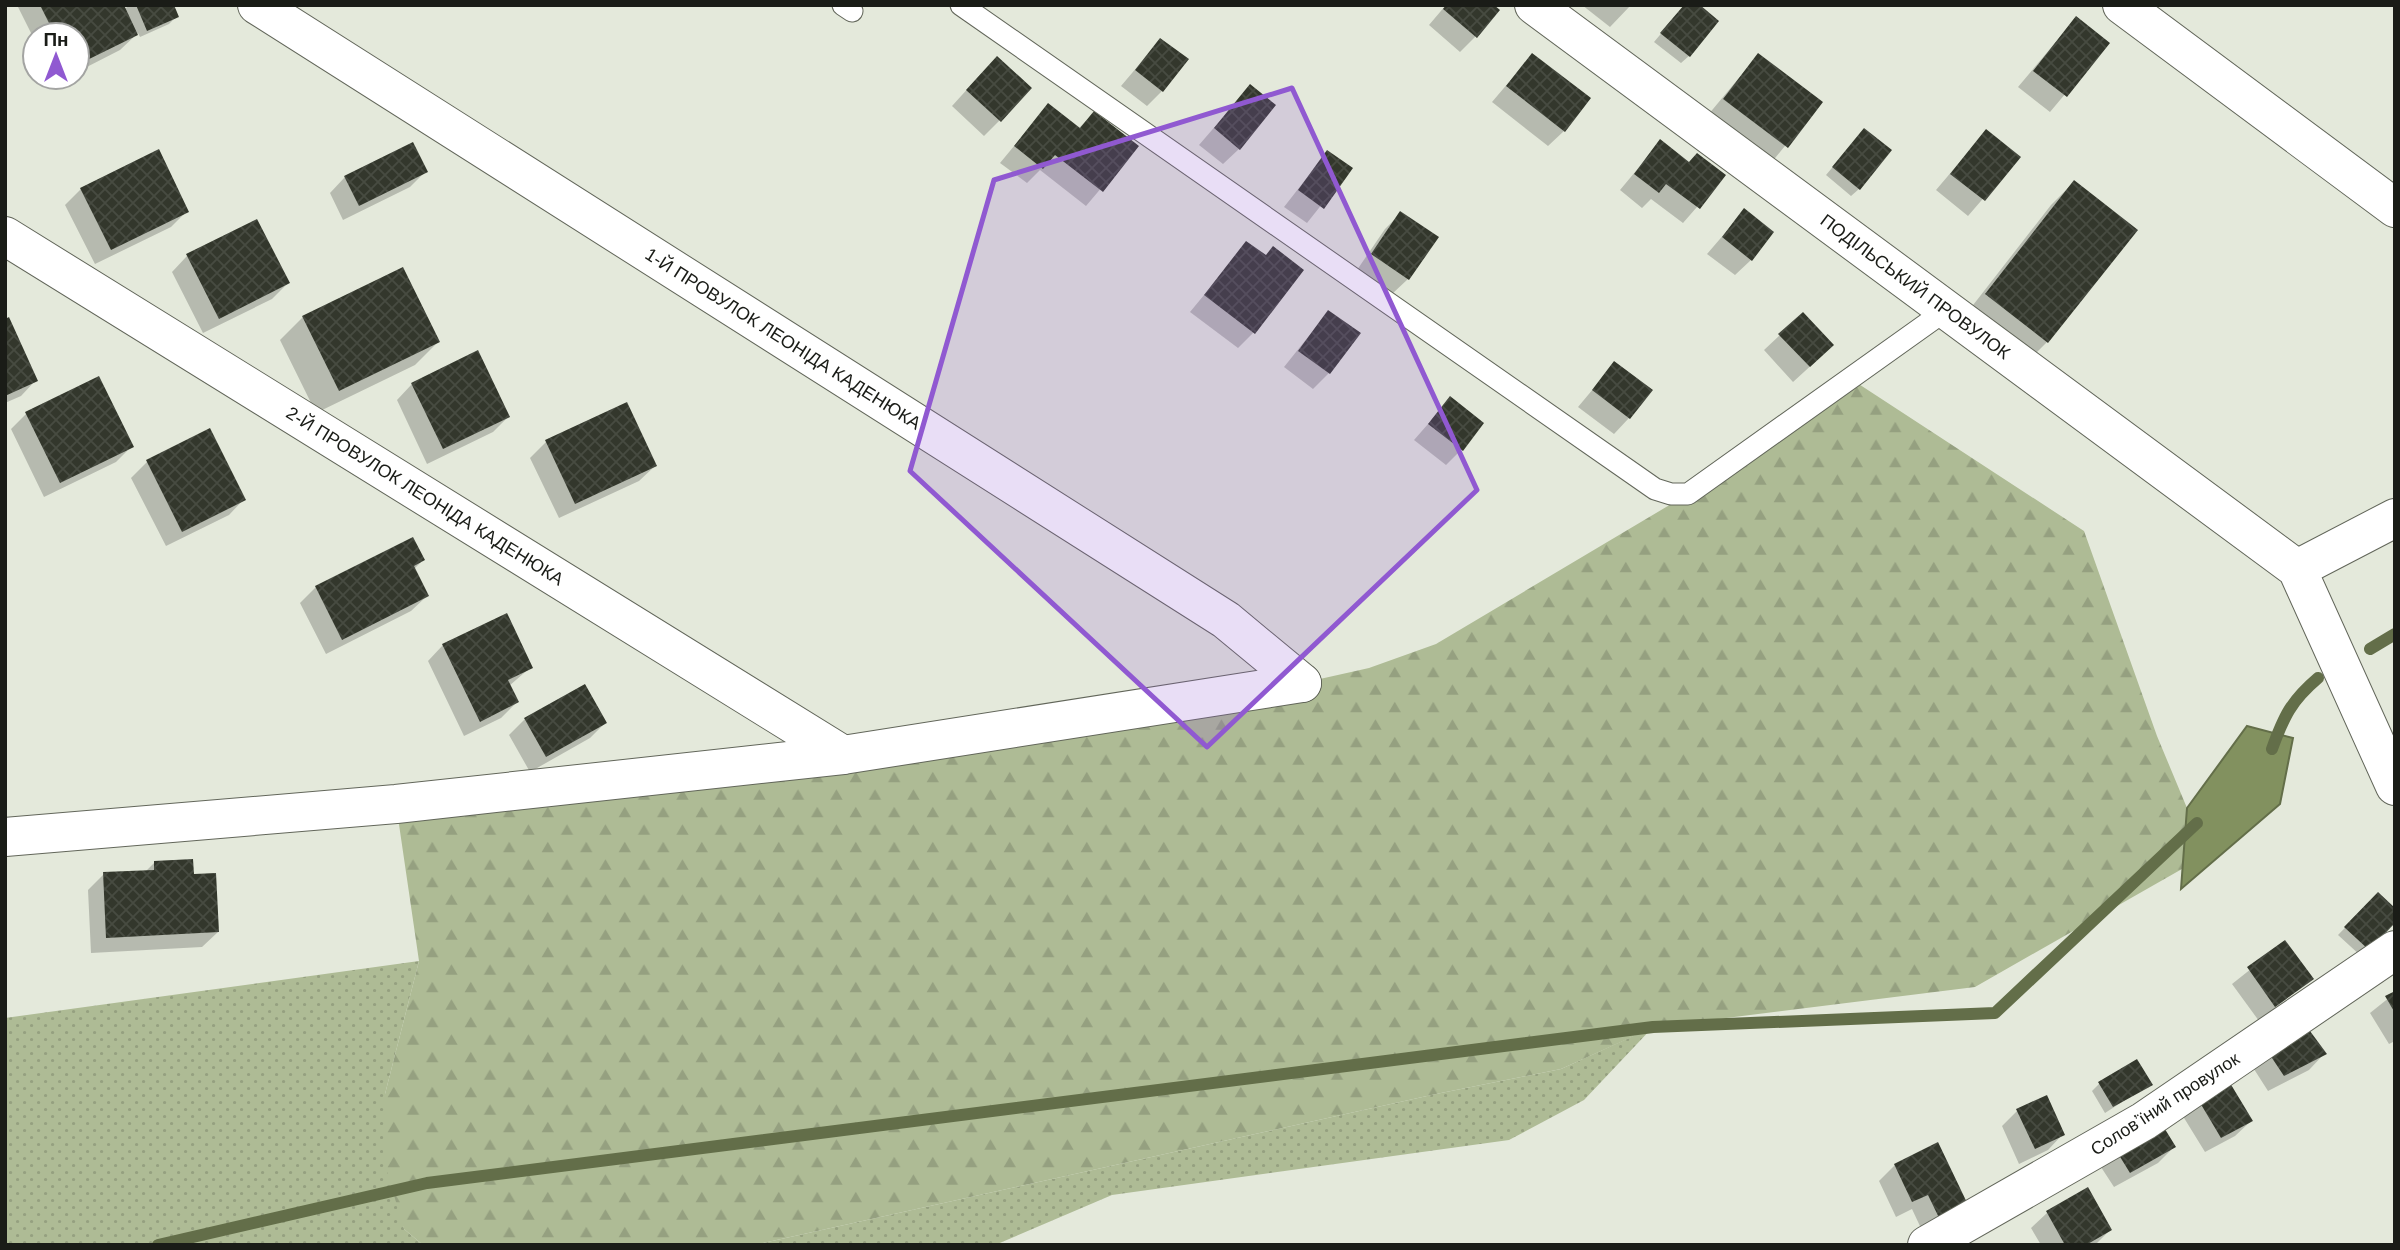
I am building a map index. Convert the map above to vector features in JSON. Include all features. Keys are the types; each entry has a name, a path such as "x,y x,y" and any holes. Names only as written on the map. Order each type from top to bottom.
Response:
{"street":[{"name":"1-Й ПРОВУЛОК ЛЕОНІДА КАДЕНЮКА","path":"257,5 1226,620 1302,683 843,755"},
{"name":"ПОДІЛЬСЬКИЙ ПРОВУЛОК","path":"1534,5 1949,308 2297,569"},
{"path":"2122,5 2395,208"},
{"name":"2-Й ПРОВУЛОК ЛЕОНІДА КАДЕНЮКА","path":"5,236 843,755"},
{"path":"2395,518 2297,569 2395,786"},
{"path":"5,837 396,804 843,755"},
{"name":"Соловʼїний провулок","path":"1927,1245 2144,1121 2395,950"}],"lane":[{"path":"961,5 1655,489 1671,494 1688,494 1949,308"}],"highlighted area":[{"path":"1292,88 1477,490 1207,747 910,471 994,180"}],"green space":[{"path":"1851,379 2084,531 2157,736 2187,808 2196,861 1975,987 1654,1027 1561,1069 1436,1094 754,1245 423,1245 404,1229 383,1158 385,1094 419,961 396,804 1302,683 1369,668 1436,644 1688,494"},
{"path":"419,961 385,1094 404,1229 423,1245 5,1245 5,1018"},
{"path":"1653,1027 1584,1100 1509,1140 1112,1195 995,1245 754,1245 1436,1094 1561,1069"}],"shaded area":[{"path":"2247,726 2293,738 2280,804 2181,889 2187,808"}],"building":[{"path":"40,5 124,5 138,35 91,58 91,21 48,21"},
{"path":"136,5 174,5 179,17 147,31"},
{"path":"1446,5 1494,5 1500,10 1477,38 1443,9"},
{"path":"1684,5 1700,5 1719,21 1690,57 1660,33"},
{"path":"2076,16 2110,43 2067,97 2033,71"},
{"path":"1160,38 1189,59 1163,92 1135,70"},
{"path":"1532,53 1591,98 1565,132 1506,86"},
{"path":"1758,53 1823,102 1788,148 1723,99"},
{"path":"997,56 1032,88 1001,122 966,90"},
{"path":"1250,84 1276,105 1240,150 1214,128"},
{"path":"1048,103 1080,128 1094,111 1139,146 1103,192 1055,155 1043,169 1014,146"},
{"path":"1864,128 1892,150 1860,190 1832,167"},
{"path":"1986,129 2021,157 1985,201 1950,174"},
{"path":"1660,139 1689,162 1697,153 1726,175 1700,209 1666,184 1659,193 1634,174"},
{"path":"413,142 428,172 359,206 344,176"},
{"path":"159,149 189,212 111,250 80,188"},
{"path":"1327,150 1353,168 1324,209 1298,190"},
{"path":"2074,180 2138,230 2048,343 1985,294"},
{"path":"1744,208 1774,232 1752,261 1722,237"},
{"path":"1400,211 1439,237 1409,280 1371,254"},
{"path":"257,219 290,283 219,319 186,254"},
{"path":"1246,241 1266,255 1273,246 1304,270 1255,334 1204,295"},
{"path":"403,267 440,342 339,391 302,316"},
{"path":"1328,310 1361,333 1330,374 1298,351"},
{"path":"1803,312 1834,345 1810,367 1778,334"},
{"path":"9,317 38,381 5,396 5,319"},
{"path":"478,350 510,417 443,449 411,383"},
{"path":"1614,361 1653,390 1630,419 1592,390"},
{"path":"99,376 134,447 60,483 25,412"},
{"path":"1450,396 1484,423 1463,451 1428,424"},
{"path":"627,402 657,466 575,504 545,440"},
{"path":"210,428 246,500 182,532 146,460"},
{"path":"413,537 425,560 414,566 429,596 342,640 315,586"},
{"path":"507,613 533,668 508,680 519,702 480,722 442,644"},
{"path":"585,684 607,723 546,757 524,718"},
{"path":"193,859 194,874 216,873 219,932 106,938 103,872 154,870 154,861"},
{"path":"2378,892 2395,908 2395,923 2369,950 2344,927"},
{"path":"2285,940 2314,979 2275,1007 2247,967"},
{"path":"2395,991 2395,1013 2385,996"},
{"path":"2307,1027 2327,1054 2284,1076 2266,1049"},
{"path":"2137,1059 2153,1085 2113,1107 2098,1082"},
{"path":"2227,1078 2253,1121 2221,1138 2196,1096"},
{"path":"2047,1095 2065,1135 2035,1149 2016,1109"},
{"path":"2160,1121 2176,1147 2130,1173 2114,1147"},
{"path":"1938,1142 1971,1211 1942,1224 1928,1195 1912,1202 1894,1164"},
{"path":"2088,1187 2112,1230 2086,1245 2065,1245 2046,1211"}],"waterway":[{"path":"2370,649 2395,634"},
{"path":"2272,749 2289,710 2318,678"},
{"path":"158,1245 427,1183 1653,1027 1995,1013 2197,823"}]}
